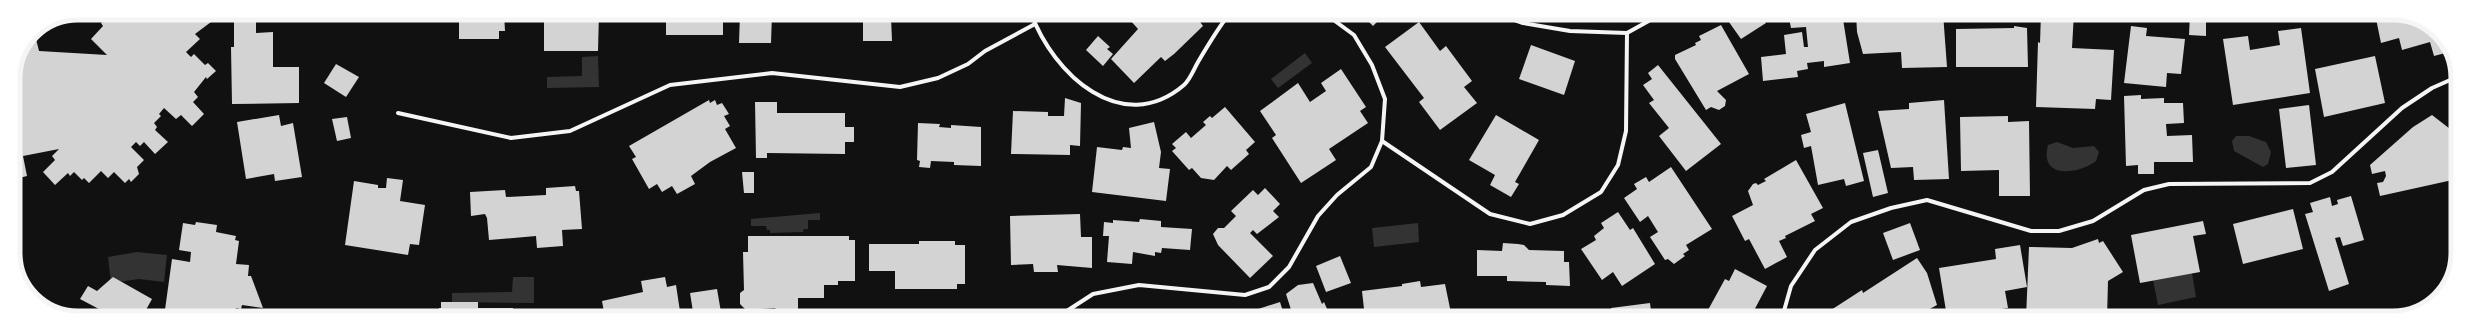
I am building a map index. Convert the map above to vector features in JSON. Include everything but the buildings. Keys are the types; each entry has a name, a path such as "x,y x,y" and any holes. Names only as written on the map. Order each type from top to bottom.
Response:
{"street":[{"path":"1034,20 1066,72 1097,96 1130,105 1157,102 1185,84 1217,29 1224,20"},
{"path":"1067,311 1093,294 1139,285 1245,295 1269,287 1289,267 1323,211 1337,195 1371,167 1382,141 1385,99 1372,65 1354,35 1334,20"},
{"path":"1515,20 1523,23 1570,31 1627,33 1650,20"},
{"path":"398,113 512,138 570,131 670,85 772,73 900,87 938,78 968,64 985,51 1035,24"},
{"path":"1382,141 1490,214 1530,224 1563,215 1601,192 1618,165 1626,131 1627,33"},
{"path":"1784,311 1791,286 1815,250 1851,222 1864,217 1891,208 1927,200 2031,231 2059,231 2093,221 2144,190 2169,184 2310,183 2332,172 2402,108 2432,88 2451,79"}],"shaded area":[{"path":"1305,53 1312,63 1278,88 1271,79"},
{"path":"598,56 599,87 547,88 547,77 582,76 582,57"},
{"path":"2236,136 2249,136 2266,142 2271,152 2268,164 2263,167 2234,151 2232,141"},
{"path":"2057,142 2073,148 2094,146 2099,152 2096,161 2088,166 2070,171 2054,169 2049,164 2047,156 2048,145"},
{"path":"820,213 820,220 808,220 808,229 804,229 803,232 770,233 770,230 767,230 766,226 751,226 751,219"},
{"path":"1418,223 1419,242 1374,247 1372,228"},
{"path":"137,252 167,255 164,282 139,279 111,283 108,257"},
{"path":"2192,273 2196,297 2158,305 2153,280"},
{"path":"513,277 534,277 534,303 452,302 452,293 512,292"}]}
